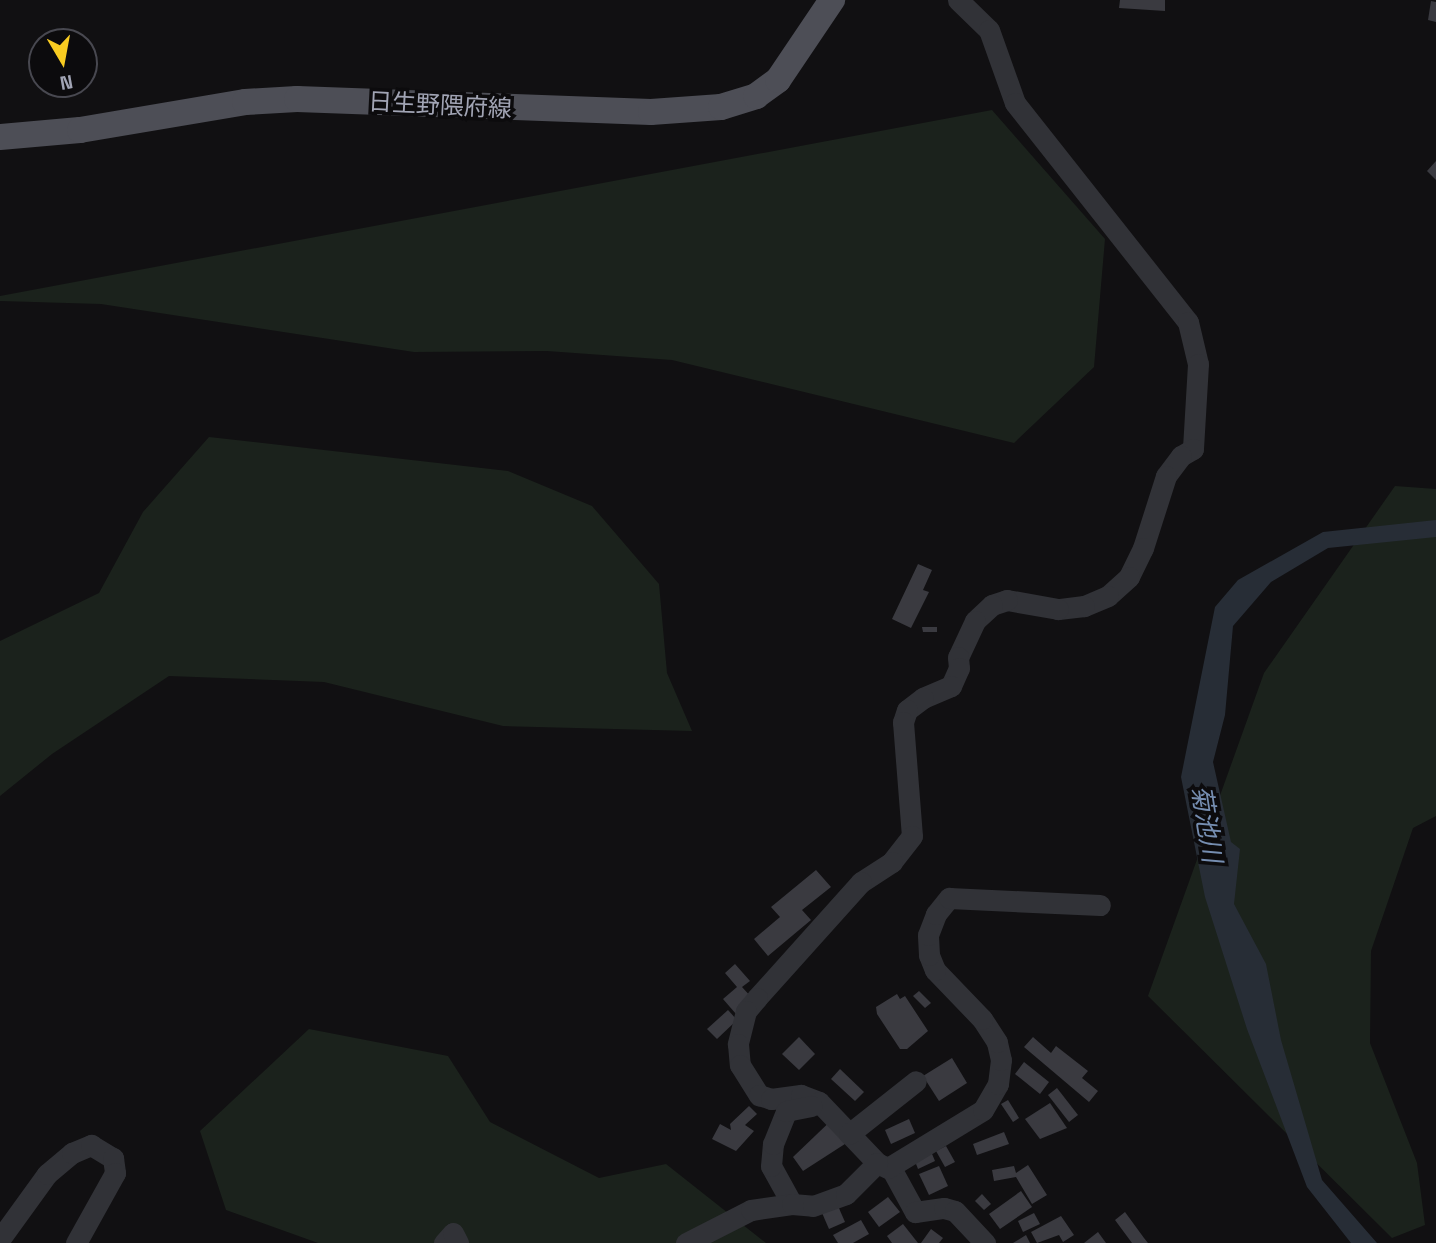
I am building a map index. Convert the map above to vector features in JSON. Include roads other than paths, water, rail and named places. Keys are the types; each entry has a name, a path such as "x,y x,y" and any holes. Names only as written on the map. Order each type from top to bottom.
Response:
{"main road":[{"name":"日生野隈府線","path":"0,137 80,130 245,102 338,100 651,112 721,107 756,96 778,80 832,0"}],"street":[{"path":"958,0 989,30 1015,103 1188,322 1198,364 1194,449 1181,456 1166,476 1143,548 1129,577 1108,596 1084,606 1058,609 1023,599 992,605 975,621 958,657 959,668 951,686 908,710 903,722 912,836 904,851 861,882 749,1008 738,1044 740,1065 759,1095 771,1099 801,1095 821,1105 883,1166 915,1212 944,1208 955,1211 985,1243"},
{"path":"685,1243 751,1210 792,1204 813,1206 846,1194 883,1166 983,1110 998,1084 1001,1060 997,1042 982,1019 935,970 929,955 928,935 936,914 949,898 1100,905"},
{"path":"849,1134 916,1081"},
{"path":"792,1204 771,1166 777,1129 786,1111 821,1105"},
{"path":"0,1239 47,1174 72,1153 90,1145 113,1158 115,1173 76,1243"},
{"path":"444,1243 453,1233 458,1243"}],"water":[{"name":"菊池川","path":"1436,520 1436,537 1328,548 1271,582 1233,626 1225,715 1213,762 1231,842 1240,849 1234,904 1266,964 1281,1040 1322,1180 1377,1243 1351,1243 1307,1187 1247,1029 1205,897 1181,777 1215,607 1238,580 1323,532"}]}
